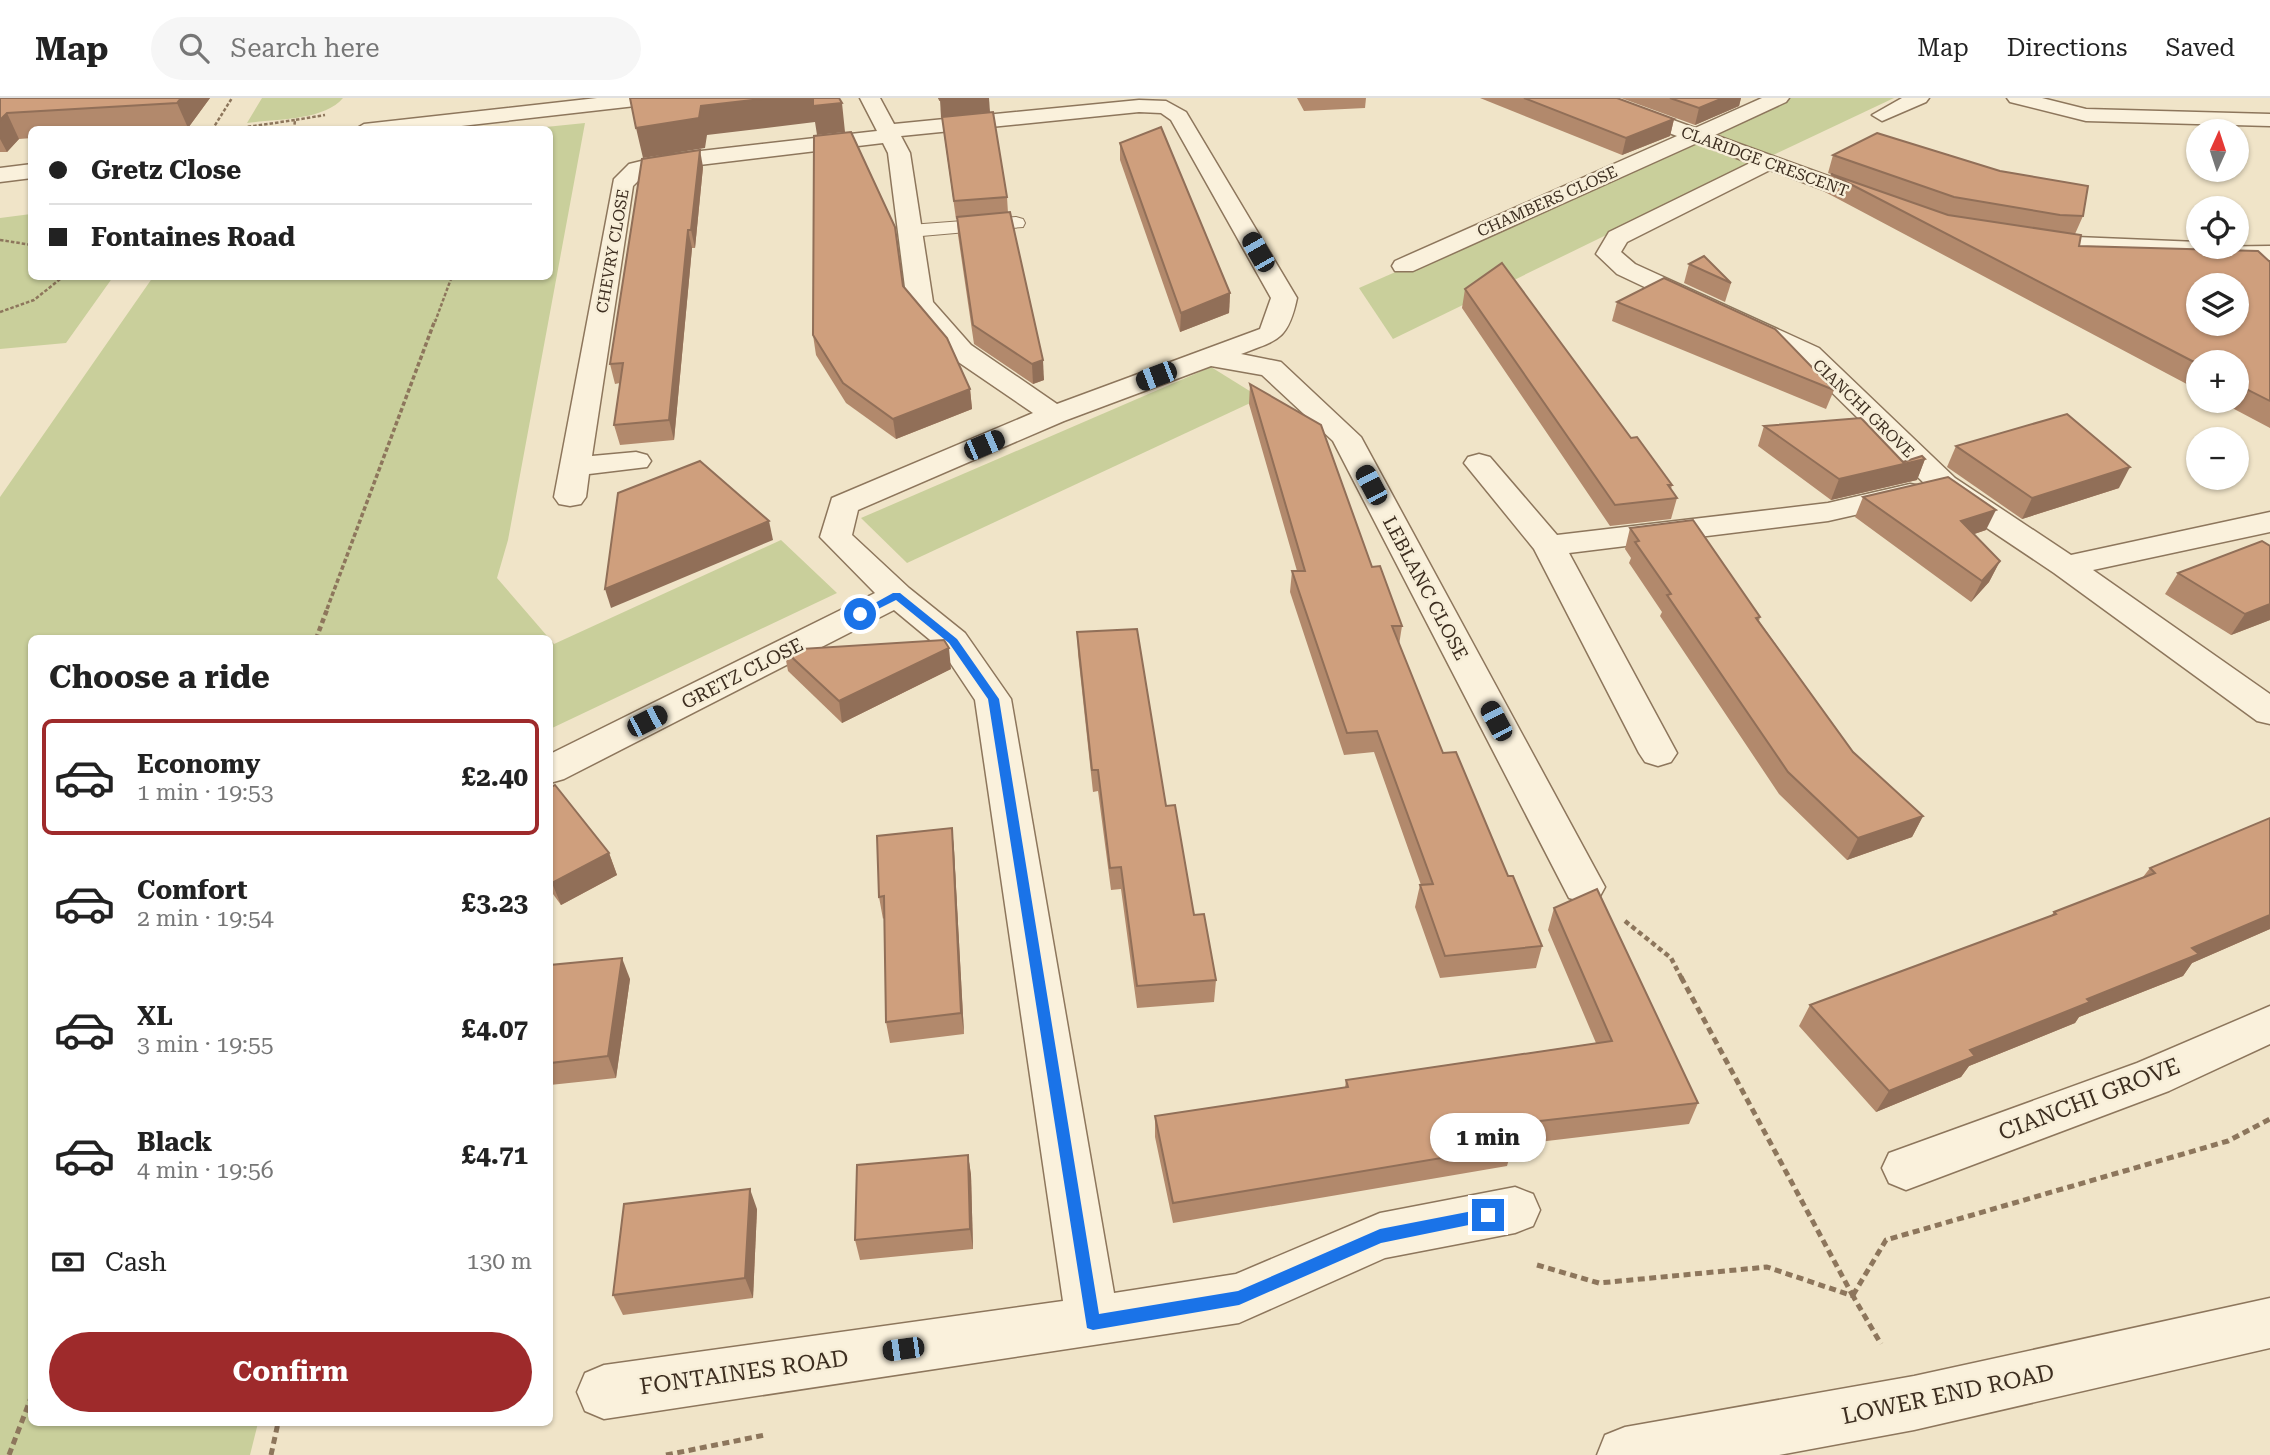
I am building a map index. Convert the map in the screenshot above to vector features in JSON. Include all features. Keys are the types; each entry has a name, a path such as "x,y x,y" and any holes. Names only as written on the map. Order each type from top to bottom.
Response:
{"street":[{"path":"376,126 405,116 653,98"},
{"path":"870,98 899,153 920,303 961,351 1054,415"},
{"name":"CLARIDGE CRESCENT","path":"1594,98 1904,211"},
{"name":"CHAMBERS CLOSE","path":"1404,266 1691,135 1779,98"},
{"path":"1882,115 1919,98"},
{"path":"2017,98 2086,115 2270,120"},
{"name":"CHEVRY CLOSE","path":"570,497 621,184 637,169 666,162 889,133 1139,106 1166,107 1180,116 1284,298 1280,316 1270,334 1206,356"},
{"name":"CIANCHI GROVE","path":"1767,163 1618,237 1608,254 1626,269 1809,354 1944,485 2066,566 2270,712"},
{"path":"0,175 28,172"},
{"path":"2003,235 2052,243 2270,253"},
{"path":"1093,1322 993,699 953,641 897,595 836,537 843,505 1054,415 1206,356"},
{"name":"LEBLANC CLOSE","path":"1206,356 1270,368 1346,437 1584,887"},
{"path":"575,466 636,461"},
{"path":"1479,463 1549,546 1658,753"},
{"path":"1549,546 1828,512 1944,485"},
{"path":"2066,566 2270,522"},
{"name":"GRETZ CLOSE","path":"553,768 897,595"},
{"name":"CIANCHI GROVE","path":"1906,1167 2153,1077 2270,1024"},
{"name":"FONTAINES ROAD","path":"604,1392 1093,1322 1239,1298 1380,1236 1515,1210"},
{"name":"LOWER END ROAD","path":"1625,1455 1914,1403 2270,1323"}],"lane":[{"path":"910,231 1016,222"}],"path":[{"path":"214,126 232,98"},
{"path":"254,126 295,120"},
{"path":"0,240 28,244"},
{"path":"0,312 34,300 59,280"},
{"path":"317,635 451,280"},
{"path":"1584,887 1671,958 1853,1296 1914,1403"},
{"path":"1853,1296 1886,1240 2228,1141 2270,1119"},
{"path":"1530,1266 1543,1265 1599,1283 1767,1267 1853,1296"},
{"path":"9,1455 28,1405"},
{"path":"271,1455 277,1426"},
{"path":"666,1455 775,1433"}],"green space":[{"path":"262,98 343,98 335,106 311,115 247,123"},
{"path":"1787,98 1894,98 1767,158 1701,136"},
{"path":"585,123 508,540 497,578 547,635 28,635 28,1426 257,1426 250,1455 0,1455 0,497 151,280 553,280 553,126"},
{"path":"1694,141 1756,162 1393,339 1359,288"},
{"path":"28,214 28,280 111,280 66,343 0,349 0,218"},
{"path":"1211,367 1261,398 907,563 861,518"},
{"path":"781,540 837,593 553,728 553,643"}],"building":[{"path":"0,98 181,98 177,103 7,113 0,120"},
{"path":"630,98 770,98 701,106 699,118 636,128"},
{"path":"813,98 839,98 842,103 813,106"},
{"path":"1524,98 1617,98 1674,119 1626,138"},
{"path":"1670,98 1723,98 1699,108"},
{"path":"993,112 1007,197 954,201 942,117"},
{"path":"1161,127 1230,293 1181,313 1120,143"},
{"path":"851,132 895,227 903,286 947,338 970,389 893,419 843,383 813,335 814,136"},
{"path":"1877,133 2000,171 2088,186 2083,216 2060,215 1954,197 1833,155"},
{"path":"700,150 691,230 688,230 669,420 614,425 623,363 610,364 642,159"},
{"path":"1831,174 1948,215 2081,235 2079,246 2186,249 2186,259 2249,259 2249,251 2258,251 2270,262 2270,401 2249,390 2249,350 2186,350 2186,358"},
{"path":"1010,212 1043,360 1032,364 973,325 957,217"},
{"path":"1704,256 1731,283 1689,264"},
{"path":"1502,263 1631,438 1637,437 1672,485 1668,485 1677,498 1615,505 1465,289"},
{"path":"1664,278 1775,329 1834,390 1617,302"},
{"path":"1250,384 1321,425 1372,567 1380,566 1402,626 1392,626 1443,753 1456,752 1508,876 1513,876 1542,946 1445,956 1420,885 1433,884 1377,731 1347,733 1292,571 1305,571"},
{"path":"2067,414 2130,467 2032,498 1956,446"},
{"path":"1861,418 1903,462 1922,456 1925,459 1839,479 1764,426"},
{"path":"700,461 769,521 605,589 618,493"},
{"path":"1948,477 1996,510 1961,521 2000,561 1982,581 1863,497"},
{"path":"1693,520 1760,617 1756,618 1853,752 1923,816 1858,838 1788,772 1667,595 1671,594 1635,542 1639,541 1630,528"},
{"path":"2262,541 2270,546 2270,604 2245,614 2178,573"},
{"path":"1137,629 1166,806 1175,805 1194,915 1204,914 1216,980 1137,986 1121,867 1110,868 1098,770 1092,770 1077,632"},
{"path":"944,640 949,648 839,701 784,650"},
{"path":"555,785 609,853 553,882"},
{"path":"2270,818 2270,915 2192,948 2199,954 2087,999 2090,1002 1970,1050 1975,1056 1889,1091 1810,1005 2056,914 2054,912 2155,873 2150,868"},
{"path":"952,828 961,1013 886,1022 884,896 879,897 877,836"},
{"path":"1597,889 1698,1103 1505,1125 1513,1146 1173,1203 1155,1116 1348,1087 1346,1080 1612,1041 1554,908"},
{"path":"622,958 608,1056 553,1063 553,965"},
{"path":"968,1155 970,1229 855,1240 857,1165"},
{"path":"750,1189 745,1278 613,1295 624,1204"}],"route":[{"path":"860,614 897,595 953,641 993,699 1093,1322 1239,1298 1380,1236 1488,1215"}]}
